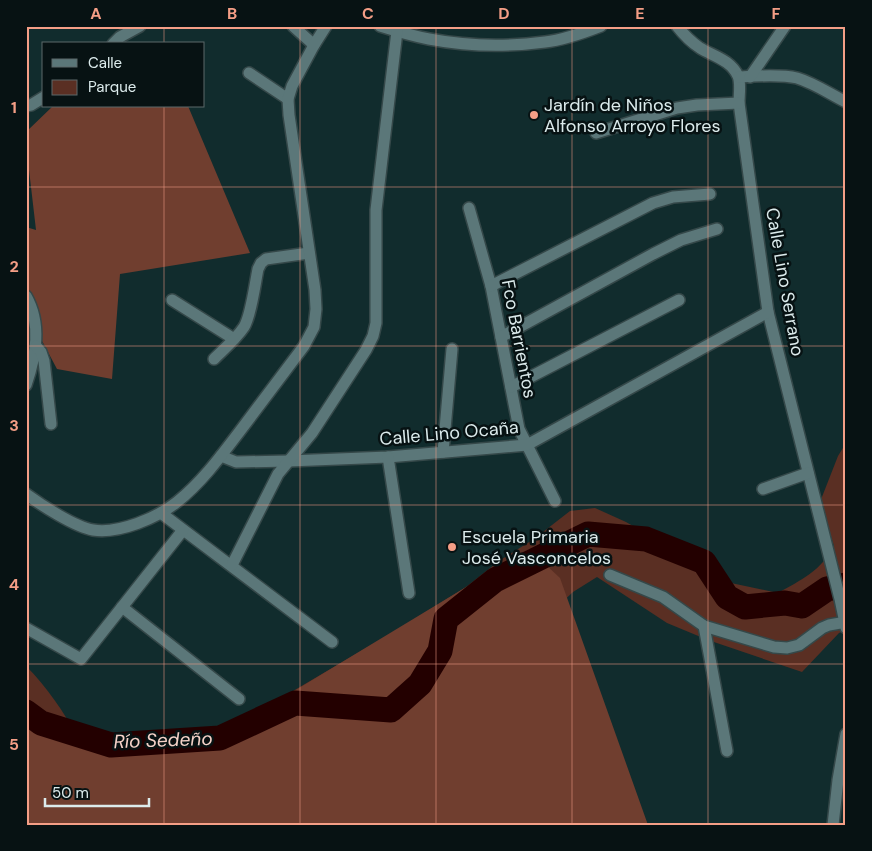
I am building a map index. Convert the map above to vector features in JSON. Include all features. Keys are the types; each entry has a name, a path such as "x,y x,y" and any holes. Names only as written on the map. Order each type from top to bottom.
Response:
{"street":[{"path":"115,42 120,37 140,26"},
{"path":"293,26 314,45"},
{"path":"27,497 74,524 92,530 108,531 126,528 161,513 177,502 193,487 221,456 304,346 314,327 316,309 315,290 288,99 292,86 326,26"},
{"path":"380,26 429,39 466,44 508,45 546,42 581,34 601,26"},
{"path":"677,26 684,35 700,48 726,62 745,77 785,76 795,78 805,81 846,102"},
{"path":"745,77 785,26"},
{"path":"232,565 278,474 312,433 366,350 373,336 376,323 376,210 397,31"},
{"path":"249,73 288,99"},
{"name":"Calle Lino Serrano","path":"745,77 739,103 768,312 845,624"},
{"path":"26,106 32,105 42,98"},
{"path":"596,133 677,108 739,103"},
{"path":"492,286 653,203 673,196 710,194"},
{"name":"Fco Barrientos","path":"469,208 492,286 519,428 555,501"},
{"path":"501,337 660,250 681,240 717,229"},
{"path":"214,359 234,339 248,319 258,269 261,263 266,259 309,253"},
{"path":"26,296 31,305 36,331 36,346 26,385"},
{"path":"172,300 234,339"},
{"path":"511,387 679,300"},
{"name":"Calle Lino Ocaña","path":"221,456 236,462 289,461 388,457 527,444 768,312"},
{"path":"36,346 41,352 44,361 51,424"},
{"path":"443,452 452,349"},
{"path":"388,457 409,593"},
{"path":"763,489 808,473"},
{"path":"161,513 332,642"},
{"path":"26,628 81,659 183,530"},
{"path":"610,575 663,597 704,626 774,647 787,648 799,645 822,628 829,625 845,624"},
{"path":"122,608 239,699"},
{"path":"704,626 727,751"},
{"path":"833,825 846,734"}],"green space":[{"path":"846,443 846,630 839,633 802,672 708,640 667,623 597,577 573,592 541,622 401,717 26,773 26,666 55,700 78,738 100,744 152,744 221,731 256,713 466,587 499,561 534,539 570,511 595,508 626,522 731,583 778,593 817,568 829,555 834,546 820,502 838,456"}],"shaded area":[{"path":"51,108 189,108 250,253 120,274 112,379 57,369 26,311 26,227 36,230 26,132"},
{"path":"529,549 560,578 648,825 26,825 26,719 75,744 208,743"}],"waterway":[{"name":"Río Sedeño","path":"26,712 41,723 111,745 220,738 295,703 391,710 420,684 440,651 446,619 495,580 588,534 646,539 704,562 727,597 745,607 785,603 802,606 827,589 846,585"}],"place":[{"name":"Jardín de Niños Alfonso Arroyo Flores","path":"534,115"},
{"name":"Escuela Primaria José Vasconcelos","path":"452,547"}]}
